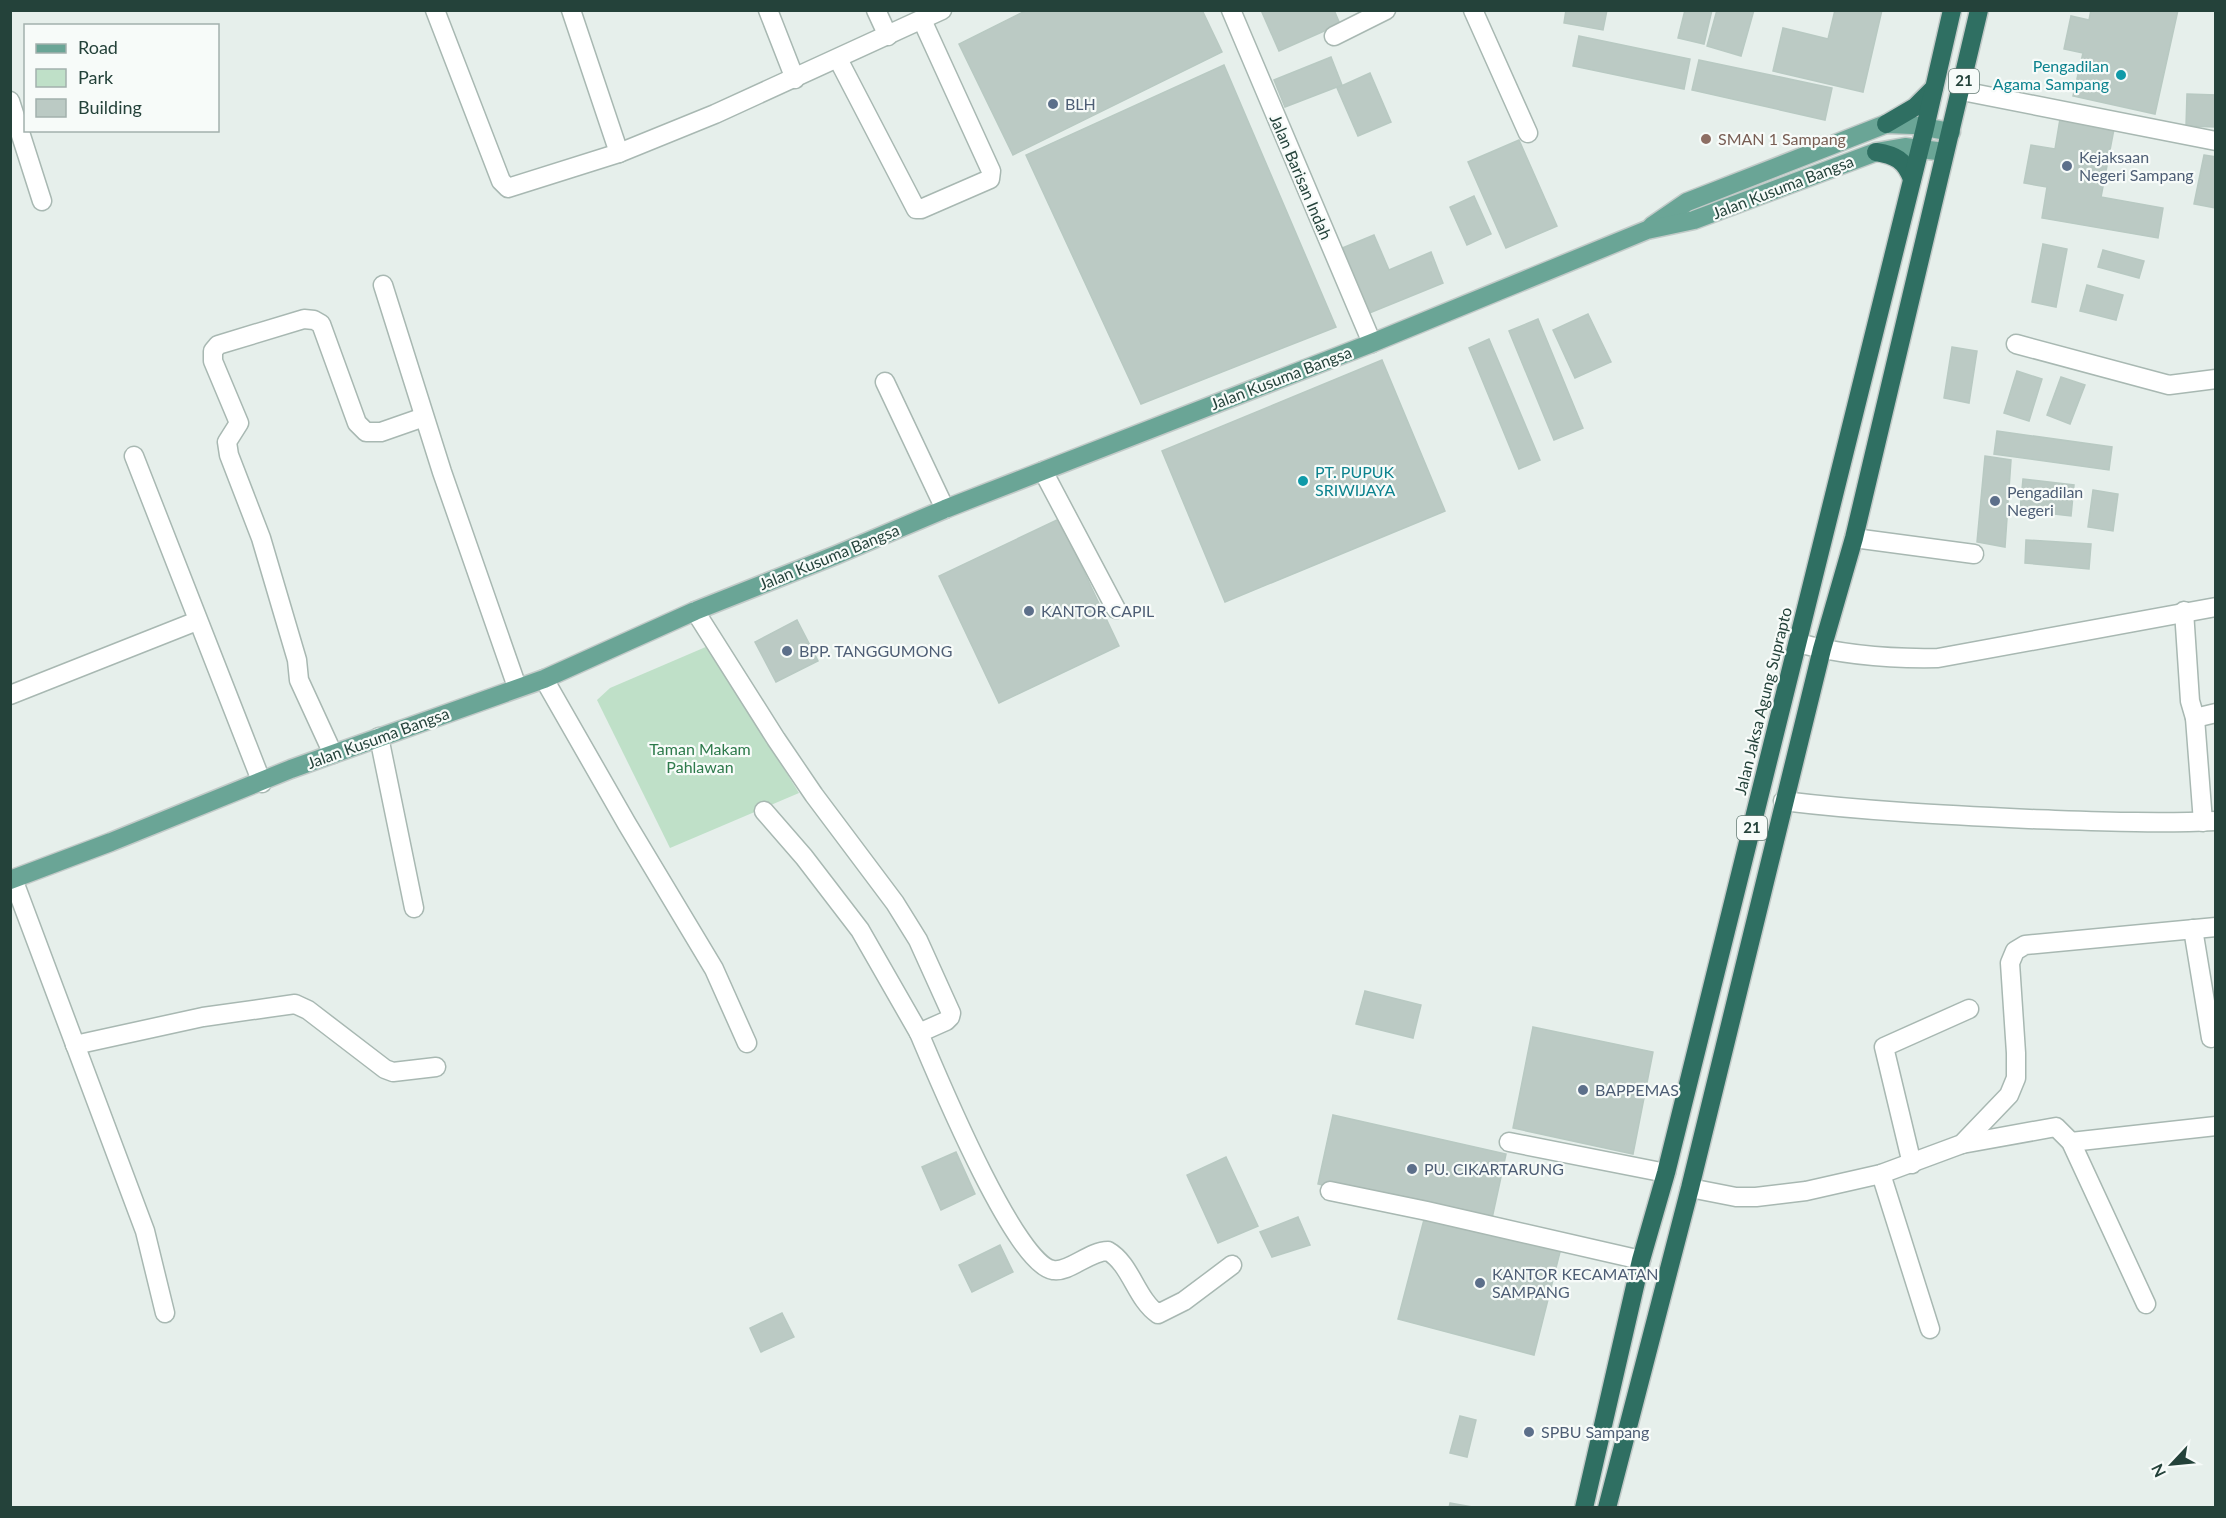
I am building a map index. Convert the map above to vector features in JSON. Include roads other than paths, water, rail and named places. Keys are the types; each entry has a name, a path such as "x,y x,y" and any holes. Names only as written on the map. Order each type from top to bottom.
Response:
{"highway":[{"name":"21","path":"1920,148 1952,10"},
{"name":"21","path":"1607,1508 1690,1188 1822,649 1854,538 1945,152 1962,91 1979,10"},
{"path":"1886,124 1915,107 1935,87"},
{"name":"Jalan Jaksa Agung Suprapto","path":"1584,1508 1641,1260 1666,1173 1920,148"},
{"path":"1876,152 1893,155 1901,160 1912,179"}],"main road":[{"name":"Jalan Kusuma Bangsa","path":"1647,230 1687,202 1886,124 1912,125 1951,132"},
{"name":"Jalan Kusuma Bangsa","path":"12,880 262,783 291,769 544,679 695,611 945,509 1372,343 1647,230 1694,220 1876,152 1899,147 1945,152"}],"street":[{"path":"435,10 504,185 508,188 619,153 715,114 942,10"},
{"path":"571,10 619,153"},
{"path":"768,10 795,79"},
{"path":"876,10 888,36"},
{"path":"1334,36 1386,10"},
{"path":"1473,10 1528,133"},
{"name":"Jalan Barisan Indah","path":"1232,11 1372,343"},
{"path":"838,59 916,209 921,209 990,179 991,171 922,20"},
{"path":"1962,91 2216,141"},
{"path":"10,101 42,201"},
{"path":"383,285 424,417 517,687"},
{"path":"333,754 299,680 297,660 261,538 229,455 227,442 239,423 213,361 213,351 218,345 304,319 314,320 321,324 357,423 366,432 381,432 424,417"},
{"path":"2016,344 2169,385 2216,380"},
{"path":"885,382 945,509"},
{"path":"134,456 262,783"},
{"path":"1043,471 1116,609"},
{"path":"1854,538 1974,554"},
{"path":"1798,643 1822,649 1897,659 1938,658 2184,611 2216,607"},
{"path":"695,611 776,740 895,903 918,940 951,1013 946,1021 919,1033"},
{"path":"1784,801 1836,808 2082,821 2209,821 2195,718 2190,701 2184,611"},
{"path":"10,695 197,621"},
{"path":"544,679 714,969 747,1043"},
{"path":"2195,718 2216,713"},
{"path":"379,737 414,908"},
{"path":"764,811 804,857 860,930 919,1033 956,1118 1018,1238 1044,1268 1056,1271 1095,1253 1108,1251 1116,1257 1145,1300 1158,1314 1184,1301 1232,1265"},
{"path":"12,880 145,1231 165,1313"},
{"path":"1962,1144 2009,1095 2016,1078 2010,963 2014,951 2025,945 2216,927"},
{"path":"2193,929 2211,1038"},
{"path":"75,1046 203,1017 295,1004 308,1010 385,1069 393,1072 436,1067"},
{"path":"1912,1164 1884,1047 1969,1009"},
{"path":"2071,1142 2216,1126"},
{"path":"1690,1188 1736,1197 1806,1191 1881,1174 1962,1144 2056,1127 2071,1142 2146,1304"},
{"path":"1509,1142 1666,1173"},
{"path":"1881,1174 1930,1329"},
{"path":"1330,1191 1641,1260"}],"place":[{"name":"Pengadilan Agama Sampang","path":"2121,75"},
{"name":"BLH","path":"1053,104"},
{"name":"SMAN 1 Sampang","path":"1706,139"},
{"name":"Kejaksaan Negeri Sampang","path":"2067,166"},
{"name":"PT. PUPUK SRIWIJAYA","path":"1303,481"},
{"name":"Pengadilan Negeri","path":"1995,501"},
{"name":"KANTOR CAPIL","path":"1029,611"},
{"name":"BPP. TANGGUMONG","path":"787,651"},
{"name":"BAPPEMAS","path":"1583,1090"},
{"name":"PU. CIKARTARUNG","path":"1412,1169"},
{"name":"KANTOR KECAMATAN SAMPANG","path":"1480,1283"},
{"name":"SPBU Sampang","path":"1529,1432"}],"park label":[{"name":"Taman Makam Pahlawan","path":"700,758"}]}
